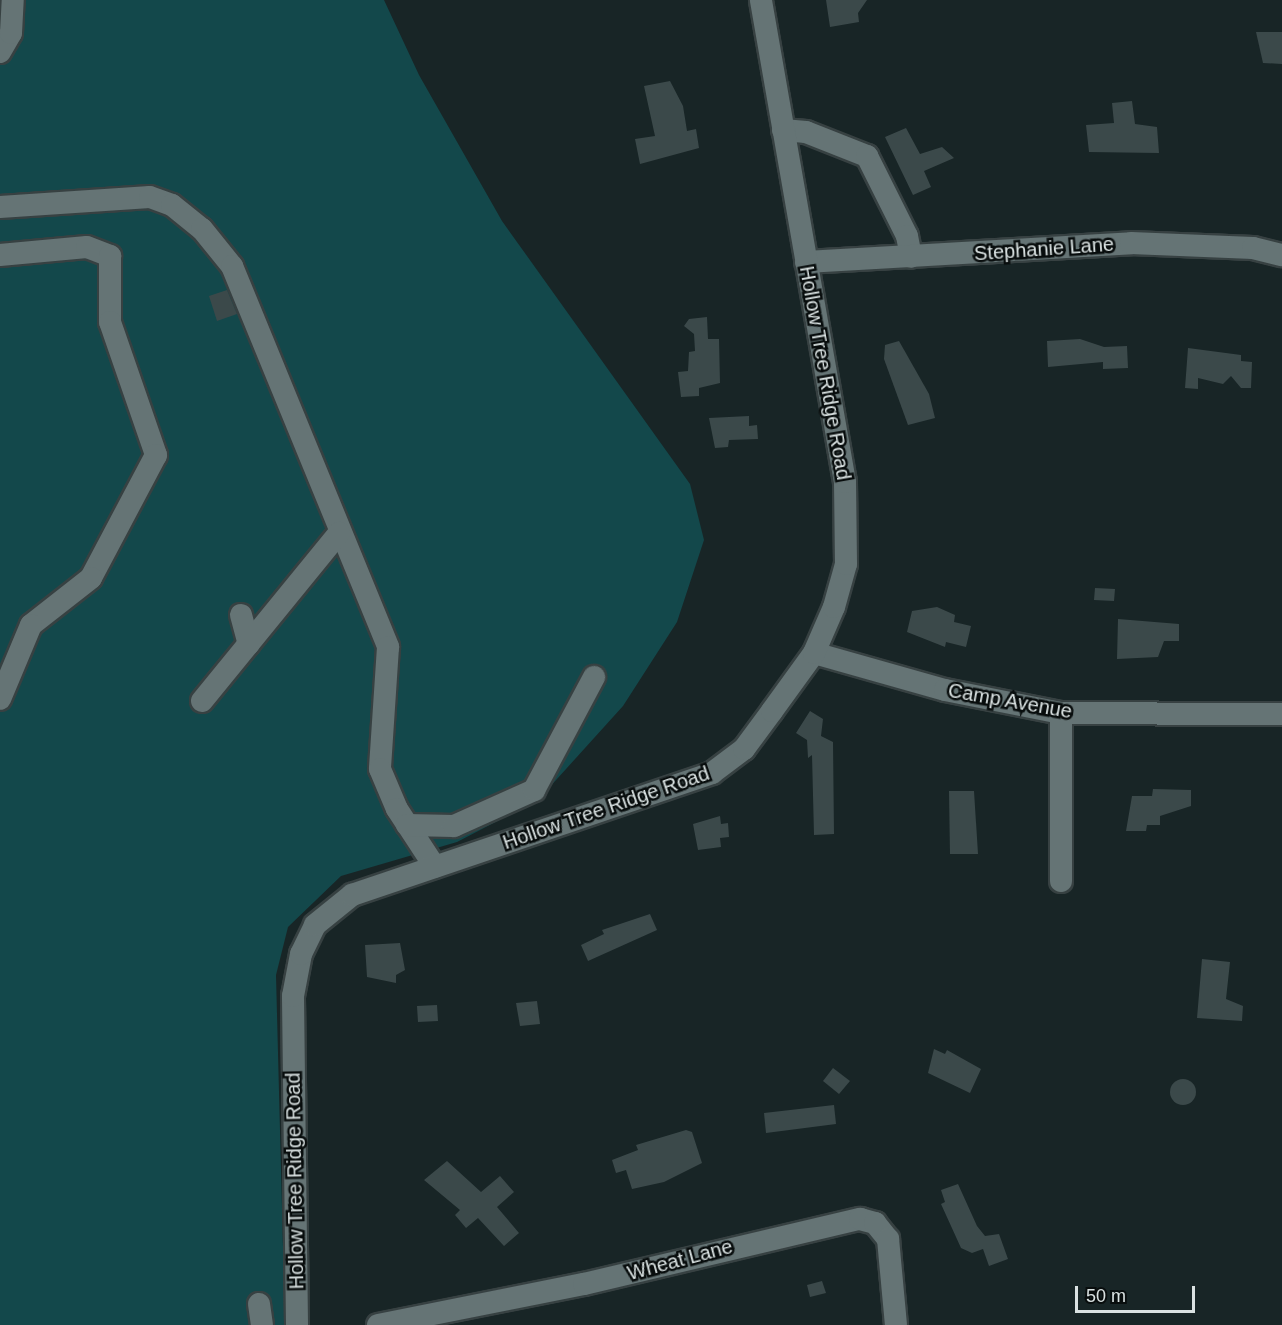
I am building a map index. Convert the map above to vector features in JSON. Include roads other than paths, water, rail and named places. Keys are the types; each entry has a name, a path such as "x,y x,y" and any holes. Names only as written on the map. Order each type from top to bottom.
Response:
{"street":[{"path":"0,52 11,33 13,0"},
{"name":"Hollow Tree Ridge Road","path":"297,1325 293,996 301,954 315,925 352,895 712,773 744,748 814,653 846,564 848,527 761,0"},
{"path":"783,130 806,132 867,156 907,236 911,257"},
{"path":"0,207 150,197 172,205 202,229 248,297 276,382 388,647 380,769 407,825 435,867"},
{"name":"Stephanie Lane","path":"806,262 1131,243 1253,248 1282,255"},
{"path":"0,255 87,247 110,256 110,322 156,455 91,578 31,625 0,699"},
{"path":"202,701 339,533"},
{"path":"241,615 249,644"},
{"name":"Camp Avenue","path":"814,653 945,690 1061,713 1282,714"},
{"path":"407,825 454,826 534,790 594,677"},
{"path":"1061,713 1061,881"},
{"name":"Wheat Lane","path":"378,1325 584,1284 860,1219 875,1223 888,1239 896,1325"}]}
